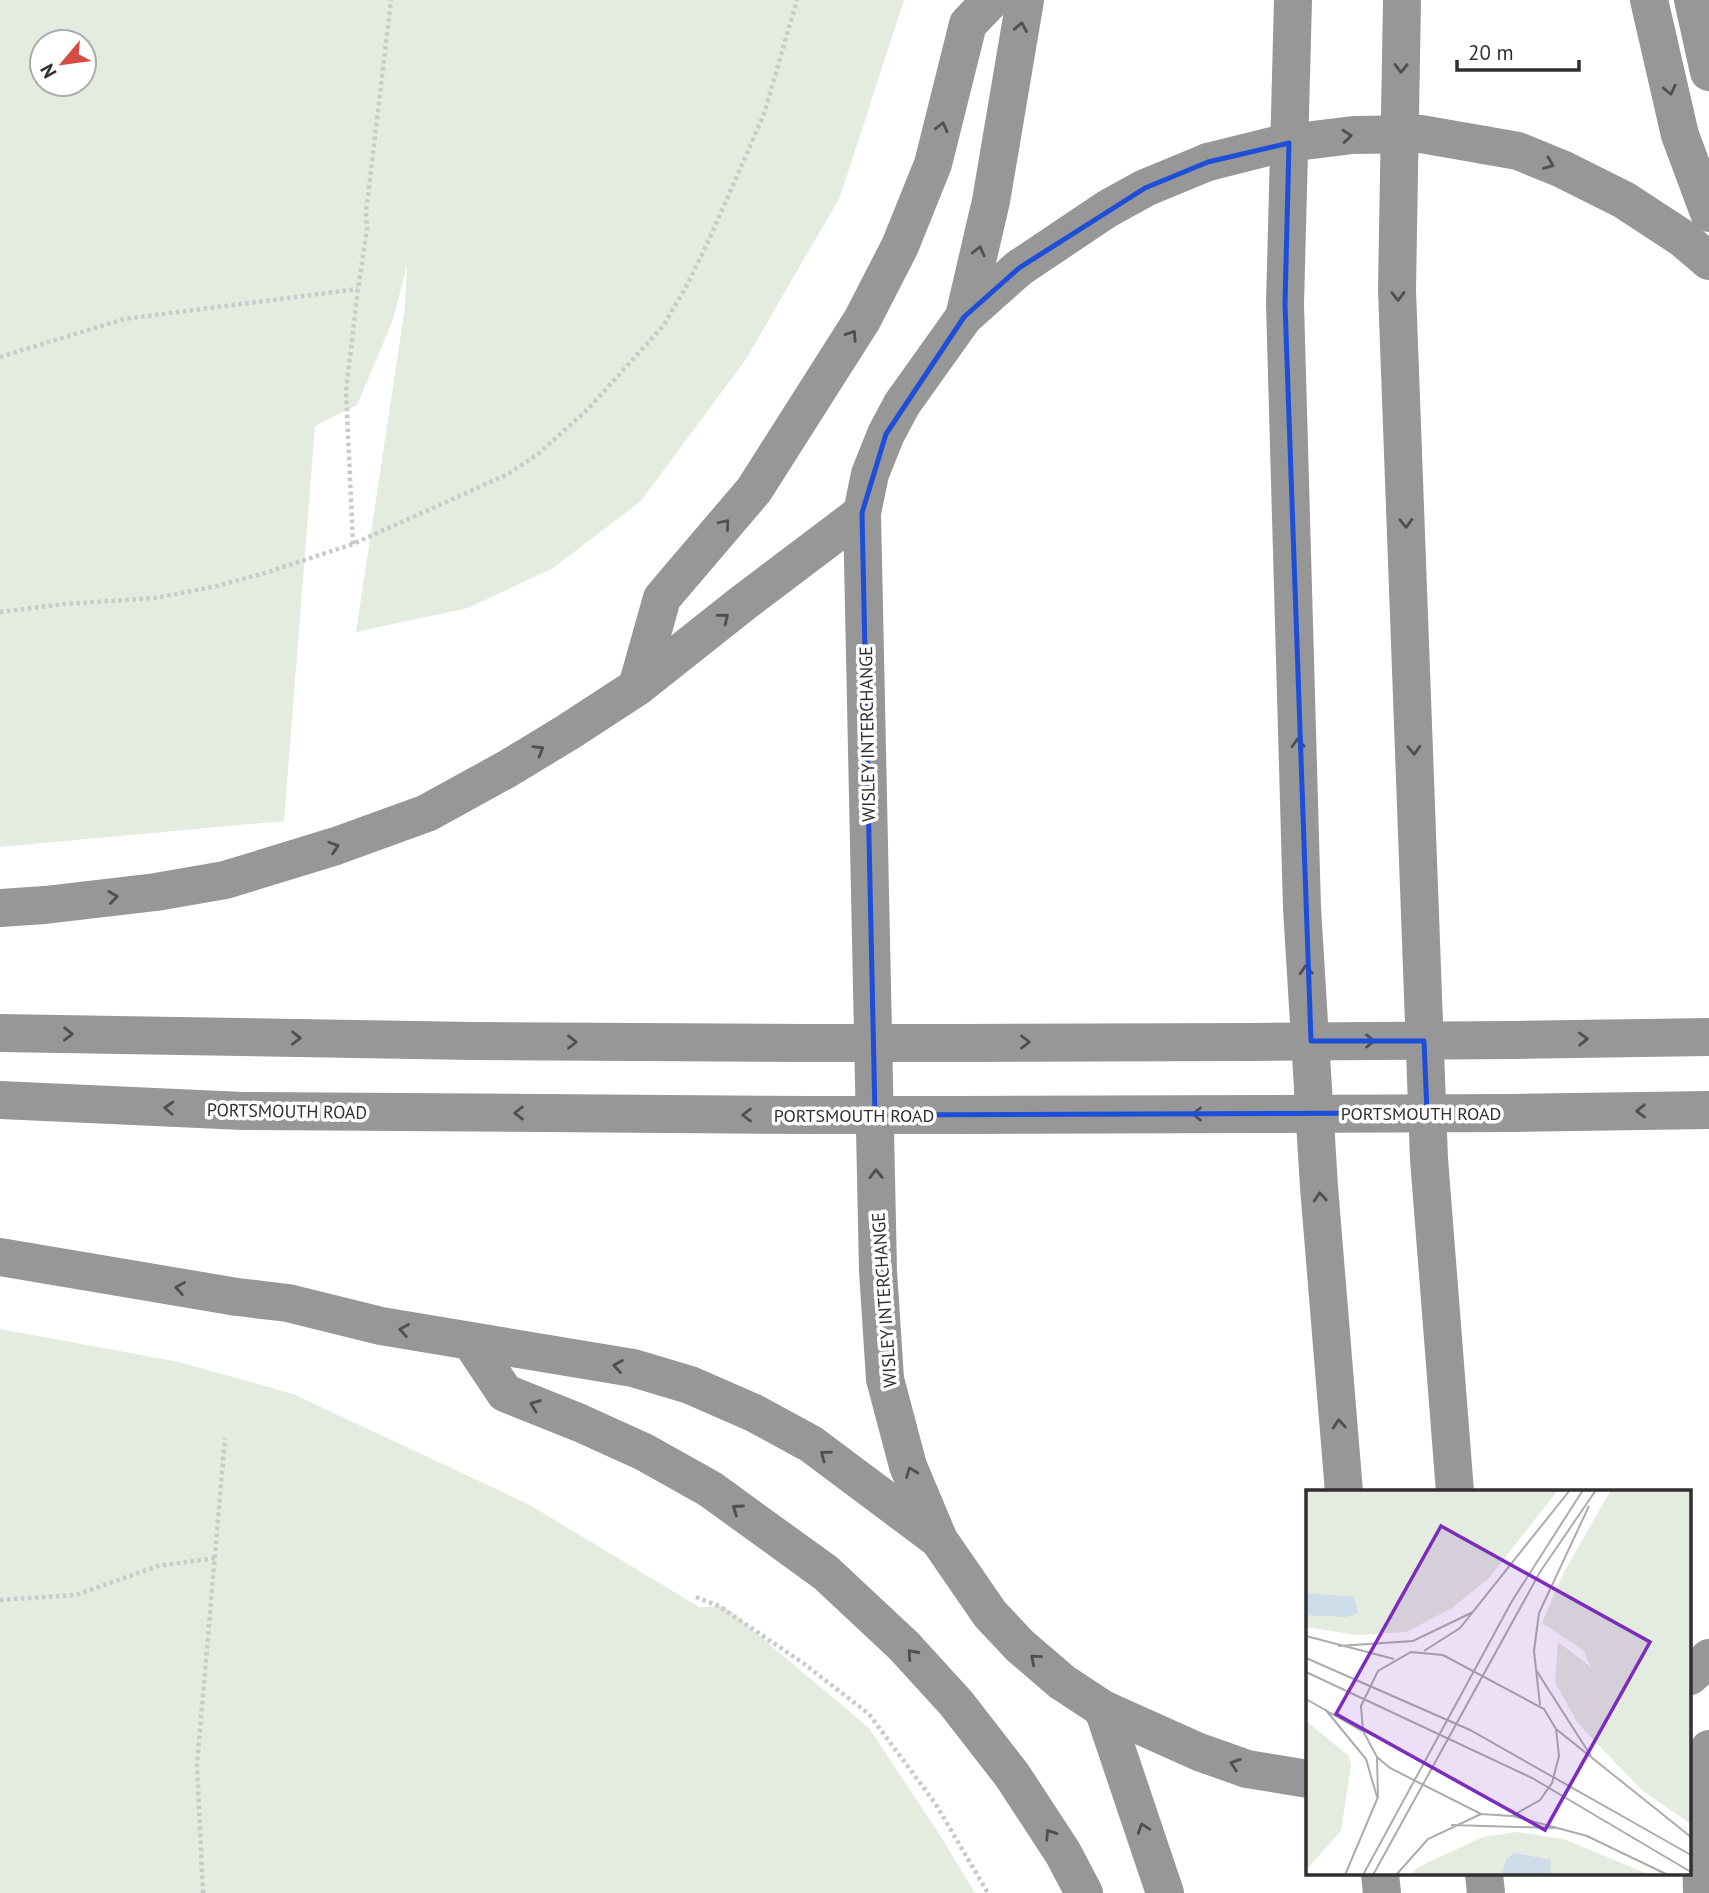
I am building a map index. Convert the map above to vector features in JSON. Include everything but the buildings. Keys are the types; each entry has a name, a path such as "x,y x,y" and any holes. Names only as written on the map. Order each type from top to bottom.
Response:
{"highway":[{"path":"636,687 662,598 754,490 873,299 900,246 933,164 968,24 991,0"},
{"path":"964,317 990,201 1025,0"},
{"path":"1293,0 1285,304 1303,908 1320,1187 1345,1490"},
{"path":"1402,0 1397,289 1429,1158 1455,1490"},
{"path":"1649,0 1680,135 1709,213"},
{"path":"1693,0 1709,72"},
{"name":"WISLEY INTERCHANGE","path":"1305,1779 1247,1769 1199,1752 1103,1709 1062,1682 1020,1646 990,1615 939,1539 908,1466 886,1379 878,1271 862,513 870,474 902,404 964,317 1019,268 1107,209 1145,188 1208,162 1280,144 1353,135 1421,134 1518,151 1562,169 1624,200 1682,238 1709,261"},
{"path":"0,908 156,892 225,880 337,846 427,813 517,763 636,687 862,513"},
{"path":"0,1033 486,1042 807,1043 1709,1037"},
{"name":"PORTSMOUTH ROAD","path":"0,1100 243,1111 815,1115 1709,1110"},
{"path":"0,1257 237,1297 288,1303 381,1326 633,1368 690,1385 754,1413 811,1444 939,1539"},
{"path":"471,1342 505,1394 580,1423 644,1452 710,1489 826,1573 904,1646 956,1703 1012,1775 1063,1853 1084,1893"},
{"path":"1692,1674 1709,1658"},
{"path":"1103,1709 1165,1893"},
{"path":"1702,1893 1700,1787 1709,1749"}],"path":[{"path":"353,544 346,391 367,229 366,213 391,0"},
{"path":"0,611 155,598 265,573 353,544 508,474 538,454 588,409 663,326 686,287 764,114 797,0"},
{"path":"0,357 124,319 358,289"},
{"path":"203,1893 197,1765 225,1438"},
{"path":"0,1600 76,1595 158,1566 215,1558"},
{"path":"696,1597 719,1606 803,1663 869,1714 935,1803 988,1893"}],"highlighted area":[{"path":"1289,143 1285,304 1311,1041 1424,1041 1427,1113 875,1115 862,513 886,434 964,317 1019,268 1145,188 1208,162"}],"shaded area":[{"path":"0,0 904,0 840,197 746,359 641,501 553,568 468,608 356,632 405,307 407,265 393,320 357,405 315,426 284,821 0,847"},
{"path":"0,1329 179,1362 293,1394 528,1504 699,1607 724,1606 869,1728 975,1893 0,1893"}]}
